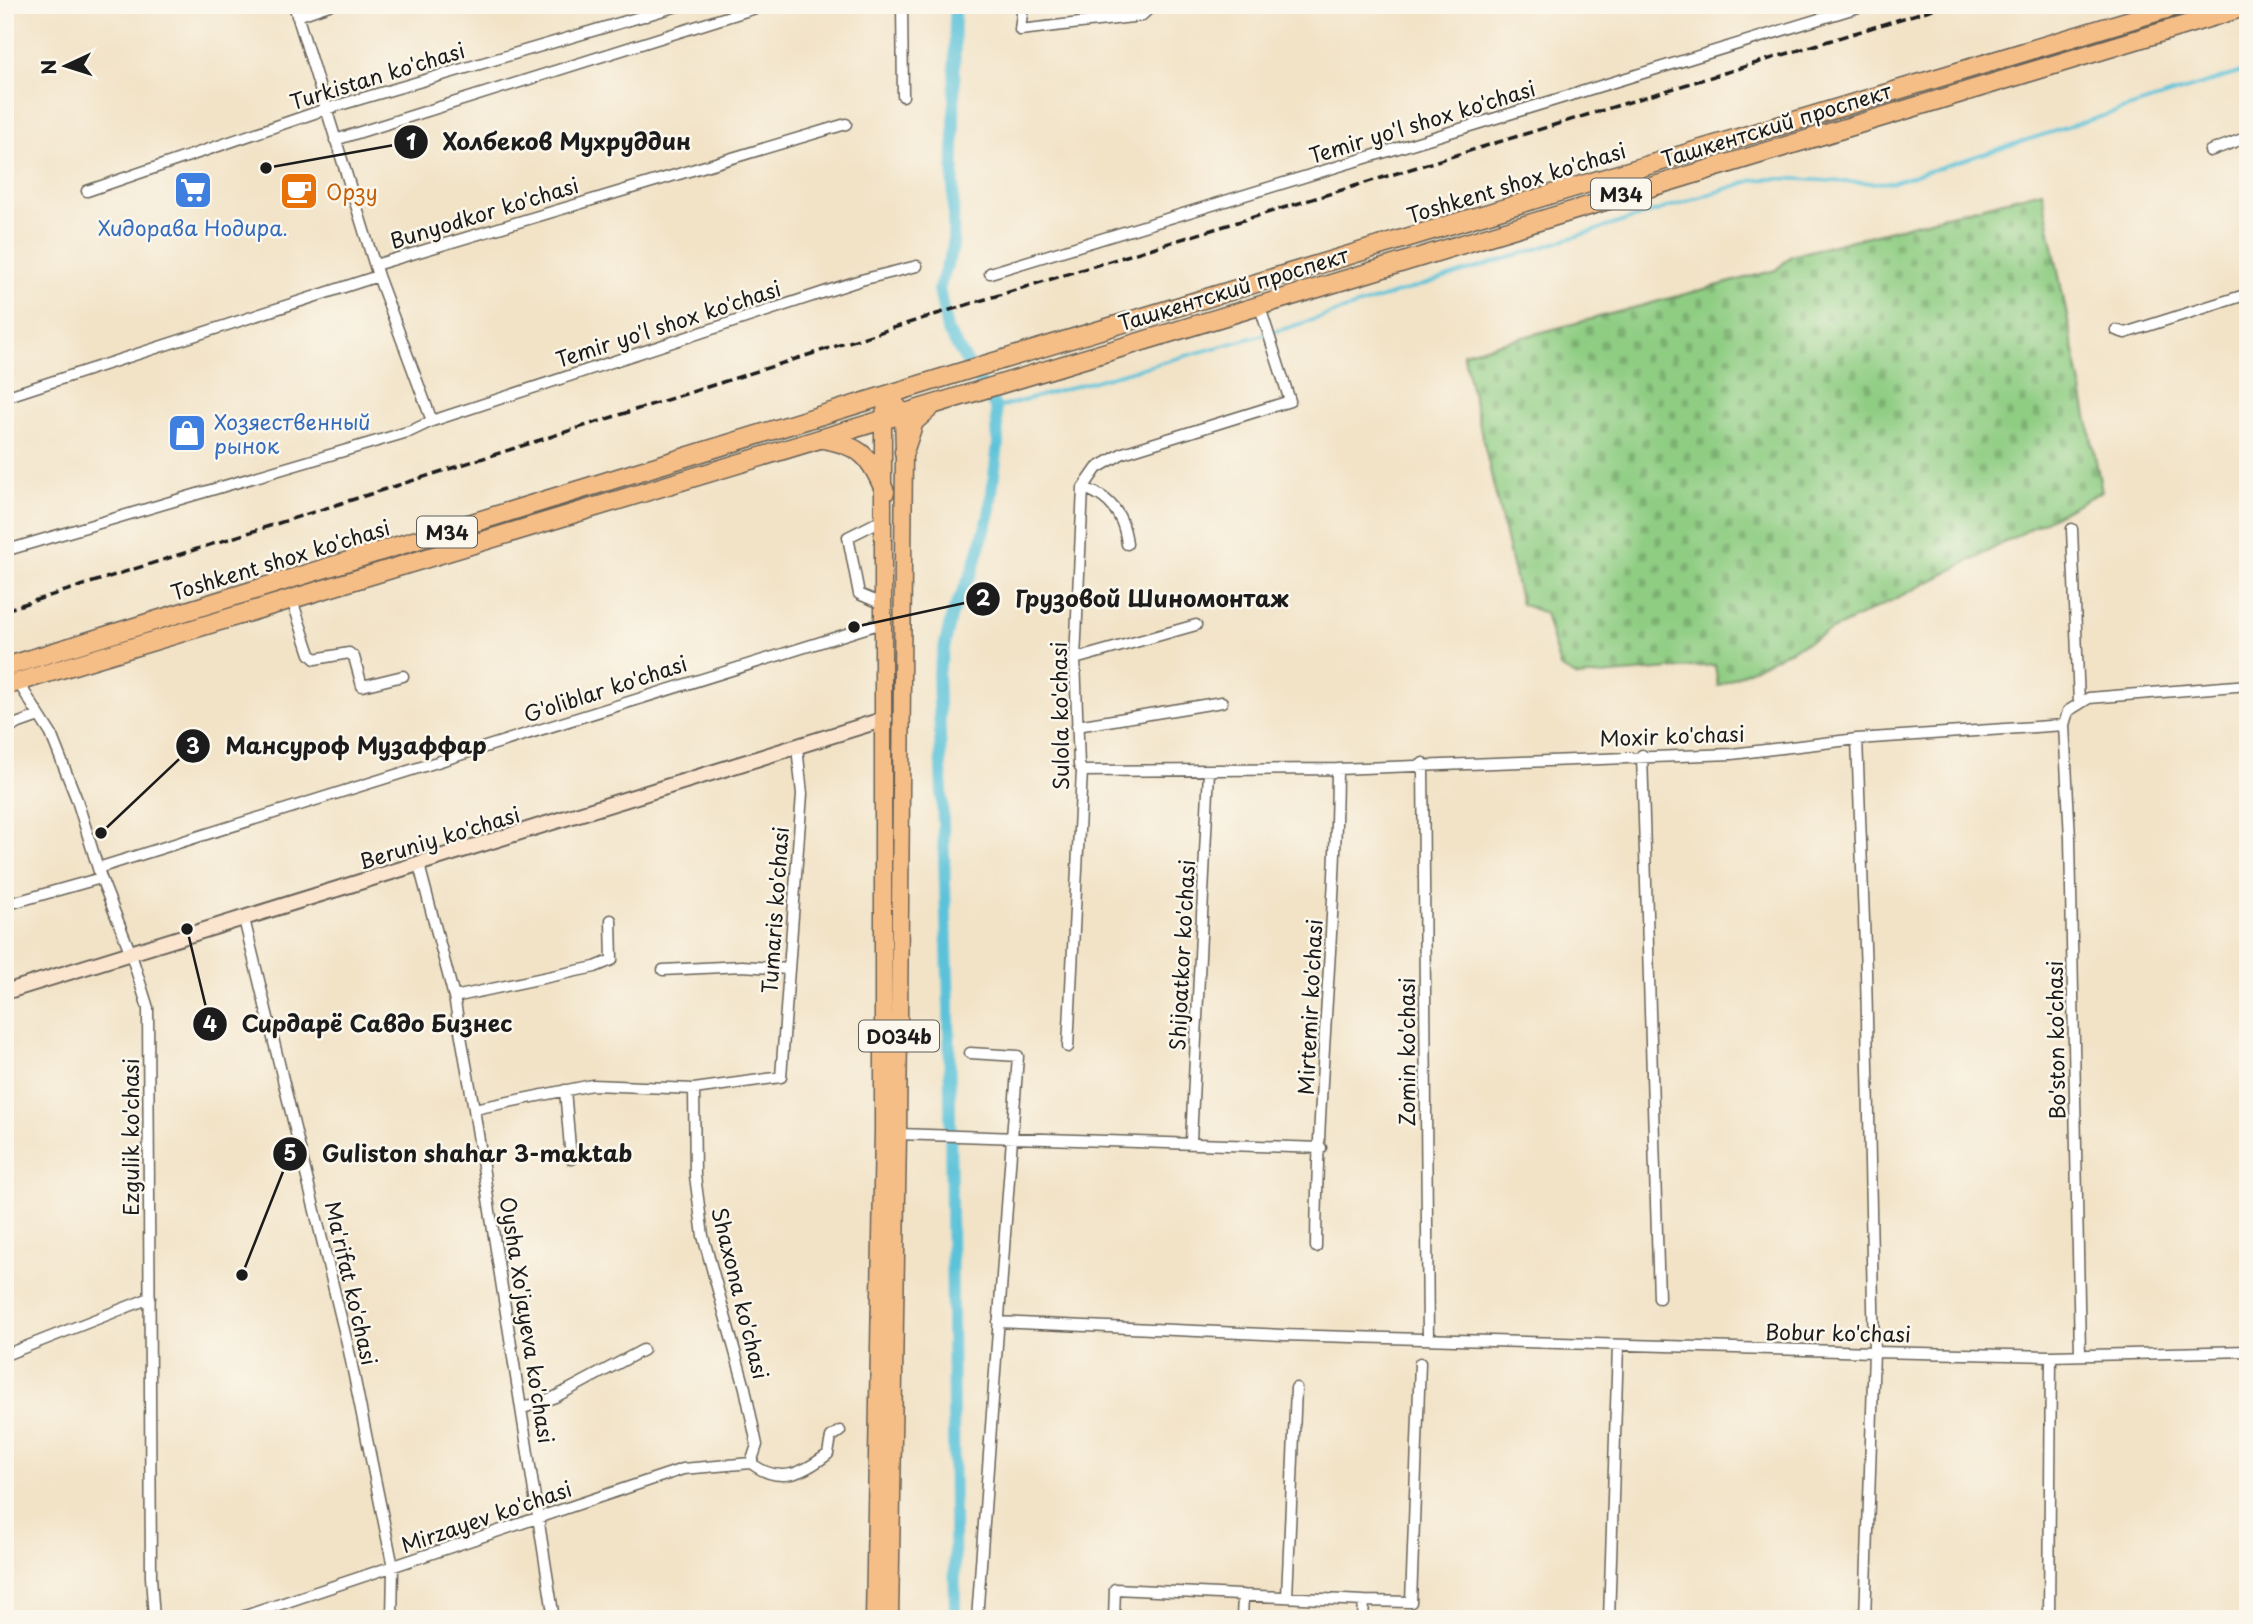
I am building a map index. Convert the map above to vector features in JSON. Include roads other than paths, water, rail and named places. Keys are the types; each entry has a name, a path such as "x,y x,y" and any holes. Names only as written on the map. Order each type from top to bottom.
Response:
{"highway":[{"name":"Toshkent shox ko'chasi","path":"5,667 984,365 2180,5"},
{"name":"Ташкентский проспект","path":"938,402 2248,6"},
{"name":"M34","path":"820,438 938,402"},
{"path":"904,452 914,422 938,402"},
{"path":"812,420 819,421 824,428 820,438 845,443 863,453 877,471 885,492"},
{"name":"Toshkent shox ko'chasi","path":"12,684 820,438"}],"main road":[{"path":"889,395 903,412"},
{"name":"D034b","path":"874,1619 883,1130 883,419 889,395"},
{"name":"D034b","path":"890,1619 898,1134 903,412"}],"street":[{"path":"329,5 295,10 378,276 432,421"},
{"name":"Turkistan ko'chasi","path":"87,191 326,109 644,10 681,5"},
{"path":"335,140 765,5"},
{"path":"902,5 903,96"},
{"path":"1023,5 1020,30 1141,16 1153,6 1163,5"},
{"name":"Temir yo'l shox ko'chasi","path":"990,273 1865,5"},
{"name":"Bunyodkor ko'chasi","path":"375,265 846,124"},
{"path":"2210,151 2248,137"},
{"name":"Temir yo'l shox ko'chasi","path":"11,549 411,431 432,421 861,280 917,266"},
{"name":"Bunyodkor ko'chasi","path":"5,397 378,276"},
{"path":"2116,330 2125,332 2248,294"},
{"path":"1127,544 1126,531 1114,506 1097,492 1083,488 1097,468 1123,453 1290,401 1259,304"},
{"name":"Sulola ko'chasi","path":"1068,1047 1082,771 1079,765 1075,659 1083,488"},
{"path":"885,518 848,537 859,594 885,613"},
{"path":"2072,529 2079,704"},
{"path":"292,600 310,654 315,659 349,653 354,657 362,687 403,676"},
{"name":"G'oliblar ko'chasi","path":"5,905 885,613"},
{"path":"1075,659 1196,625"},
{"name":"Ezgulik ko'chasi","path":"12,684 51,734 73,789 99,873 131,954 148,1008 151,1577 155,1619"},
{"path":"2064,724 2068,711 2090,698 2248,685"},
{"path":"1077,726 1223,702"},
{"path":"5,728 38,716"},
{"name":"Beruniy ko'chasi","path":"5,992 885,719"},
{"name":"Moxir ko'chasi","path":"1082,771 1337,769 1642,755 1731,754 1857,739 2064,724"},
{"name":"Bo'ston ko'chasi","path":"2064,724 2070,838 2080,1354"},
{"path":"1857,739 1866,972 1874,1352 1865,1619"},
{"name":"Tumaris ko'chasi","path":"694,1089 781,1077 802,794 797,747"},
{"path":"1642,755 1659,1298"},
{"name":"Zomin ko'chasi","path":"1423,764 1428,1339"},
{"name":"Mirtemir ko'chasi","path":"1316,1247 1336,874 1337,769"},
{"name":"Shijoatkor ko'chasi","path":"1191,1142 1209,771"},
{"name":"Oysha Xo'jayeva ko'chasi","path":"419,865 454,997 523,1408 554,1619"},
{"name":"Ma'rifat ko'chasi","path":"244,919 349,1351 393,1567 391,1619"},
{"path":"454,997 595,967 612,960 611,920"},
{"path":"663,970 742,966 789,969"},
{"path":"970,1053 1018,1056 977,1619"},
{"path":"474,1109 592,1085 694,1089"},
{"name":"Shaxona ko'chasi","path":"694,1089 695,1176 703,1236 745,1388 757,1445 751,1462"},
{"path":"565,1090 571,1159"},
{"path":"898,1134 1321,1148"},
{"path":"5,1354 150,1298"},
{"name":"Bobur ko'chasi","path":"998,1322 1618,1346 1874,1352 2051,1356 2248,1351"},
{"path":"1609,1619 1618,1346"},
{"path":"523,1408 555,1397 643,1350"},
{"path":"2049,1619 2051,1356"},
{"path":"1114,1619 1115,1589 1411,1602 1420,1363"},
{"path":"1287,1597 1296,1388"},
{"path":"751,1462 766,1475 784,1476 809,1469 828,1454 831,1437 841,1431"},
{"name":"Mirzayev ko'chasi","path":"236,1619 683,1469 751,1462"},
{"path":"1242,1619 1243,1595"},
{"path":"1363,1619 1364,1601"},
{"path":"5,1605 6,1619"}],"waterway":[{"path":"955,5 953,247 939,289 947,330 996,408 998,444 989,516 972,572 952,614 938,674 949,1007 955,1619"},
{"path":"996,408 1284,329 1754,180 1894,182 2248,70"}],"railway":[{"path":"5,610 937,314 1946,5"}],"place":[{"name":"Холбеков Мухруддин","path":"266,168"},
{"name":"Хидорава Нодира.","path":"193,190"},
{"name":"Орзу","path":"299,191"},
{"name":"Хозяественный рынок","path":"187,433"},
{"name":"Грузовой Шиномонтаж","path":"854,627"},
{"name":"Мансуроф Музаффар","path":"101,833"},
{"name":"Сирдарё Савдо Бизнес","path":"187,929"},
{"name":"Guliston shahar 3-maktab","path":"242,1275"}]}
